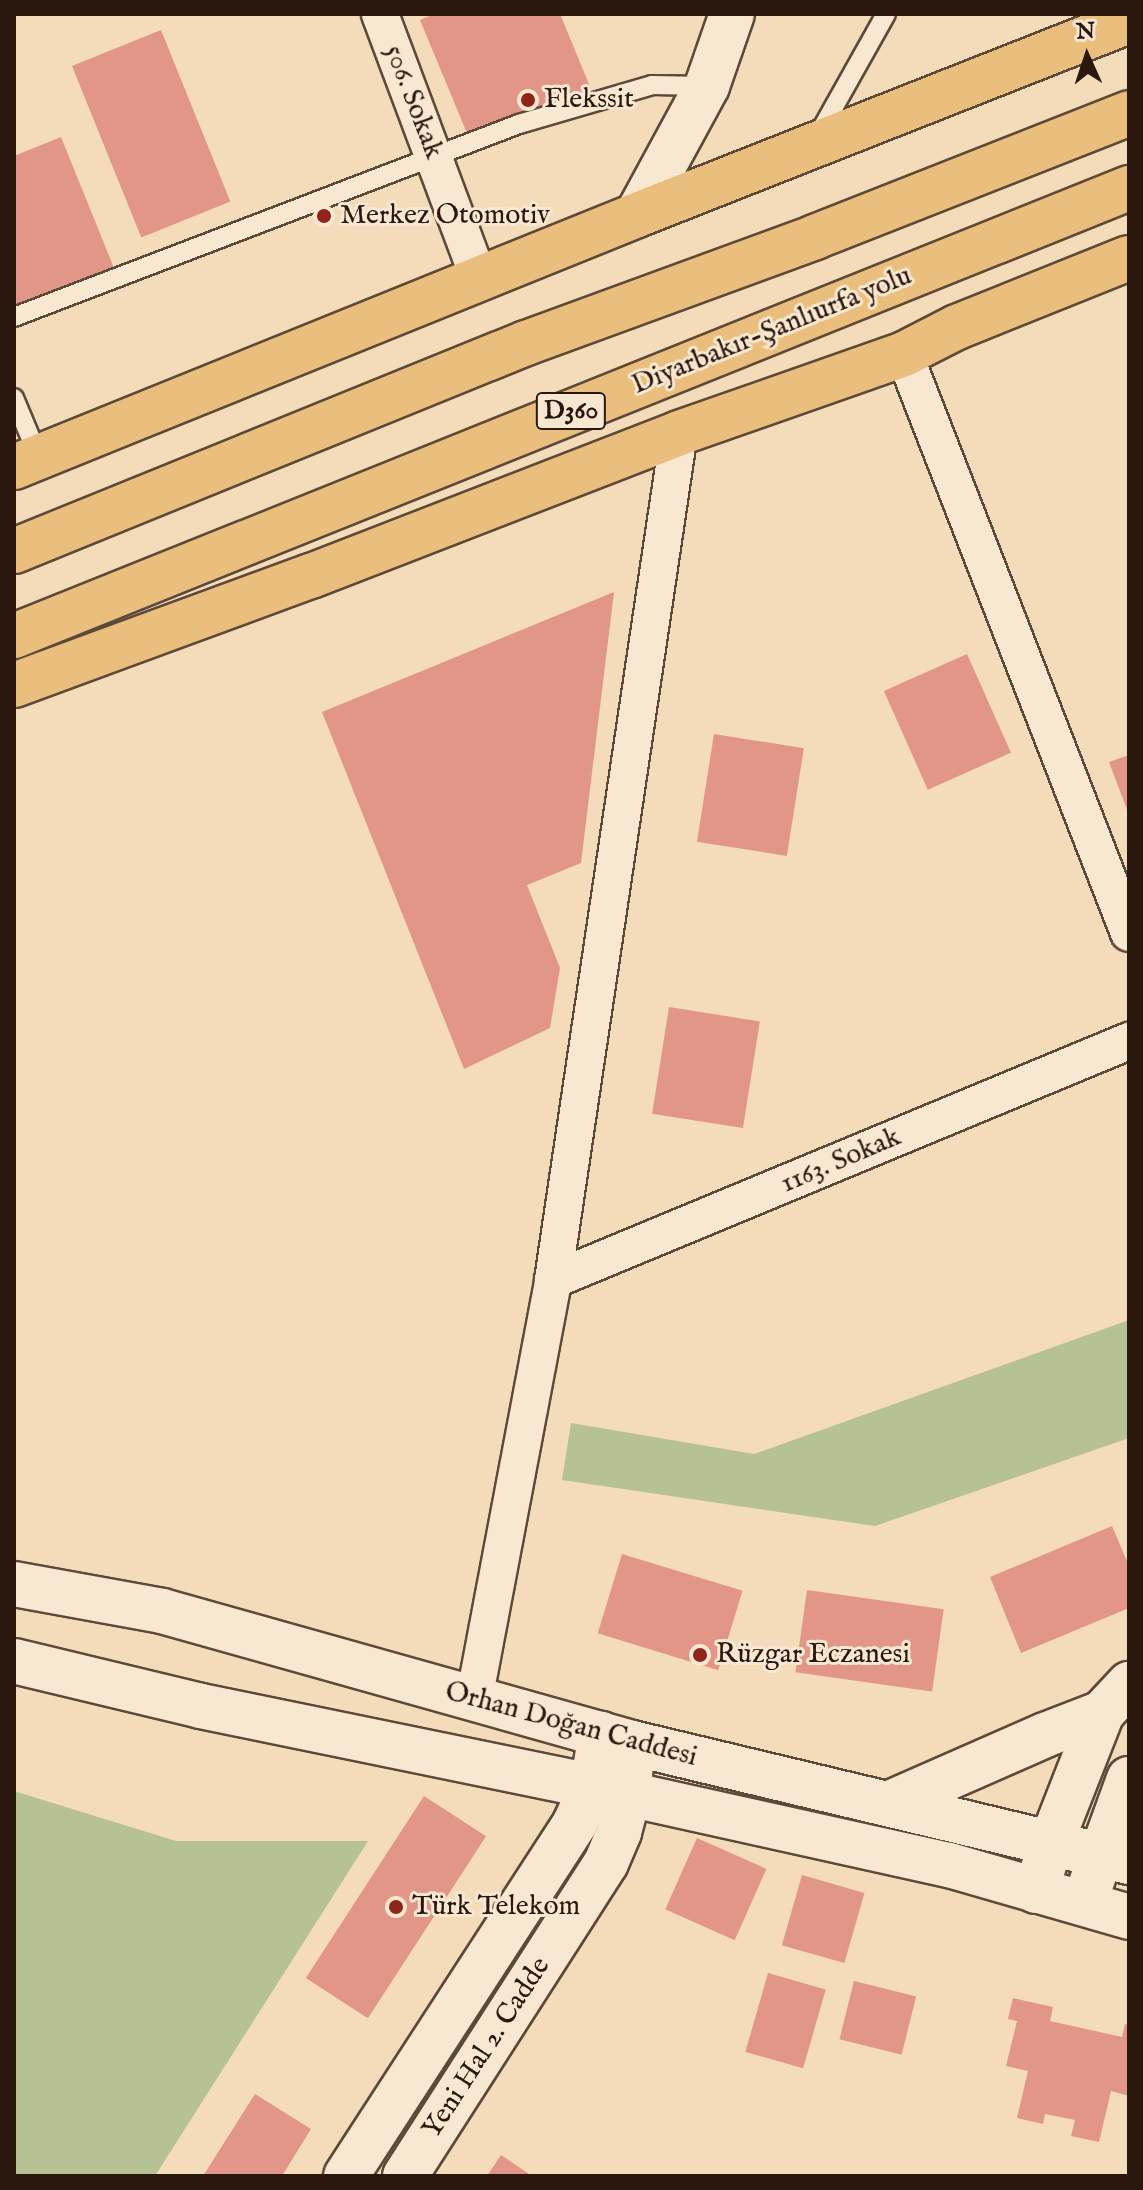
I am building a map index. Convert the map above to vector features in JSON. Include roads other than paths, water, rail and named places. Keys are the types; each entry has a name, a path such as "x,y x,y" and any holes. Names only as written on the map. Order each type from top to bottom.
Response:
{"highway":[{"path":"26,462 637,215 1129,21"},
{"path":"14,551 526,343 815,237 1129,113"},
{"name":"Diyarbakır-Şanlıurfa yolu","path":"14,636 1129,188"},
{"path":"14,685 311,576 679,433 904,354 957,327 1129,258"}],"main road":[{"path":"637,215 707,86 732,14"},
{"name":"Orhan Doğan Caddesi","path":"14,1584 162,1611 616,1739 1115,1859"},
{"name":"Orhan Doğan Caddesi","path":"14,1661 201,1706 610,1790 949,1865 1129,1917"},
{"path":"888,1804 1116,1699"},
{"path":"1036,1891 1051,1843 1116,1699"},
{"path":"346,2176 556,1856 610,1790 616,1739"},
{"path":"1084,1903 1115,1859 1129,1779"},
{"name":"Yeni Hal 2. Cadde","path":"405,2176 606,1863 610,1790"}],"street":[{"name":"506. Sokak","path":"380,14 480,281"},
{"path":"904,354 1129,933"},
{"path":"474,1700 553,1280 679,433"},
{"name":"1163. Sokak","path":"553,1280 1129,1041"}],"lane":[{"path":"811,148 886,14"},
{"path":"14,317 519,124 652,85 707,86"},
{"path":"14,398 26,462"}],"place":[{"name":"Flekssit","path":"528,100"},
{"name":"Merkez Otomotiv","path":"324,216"},
{"name":"Rüzgar Eczanesi","path":"700,1655"},
{"name":"Türk Telekom","path":"396,1907"}]}
